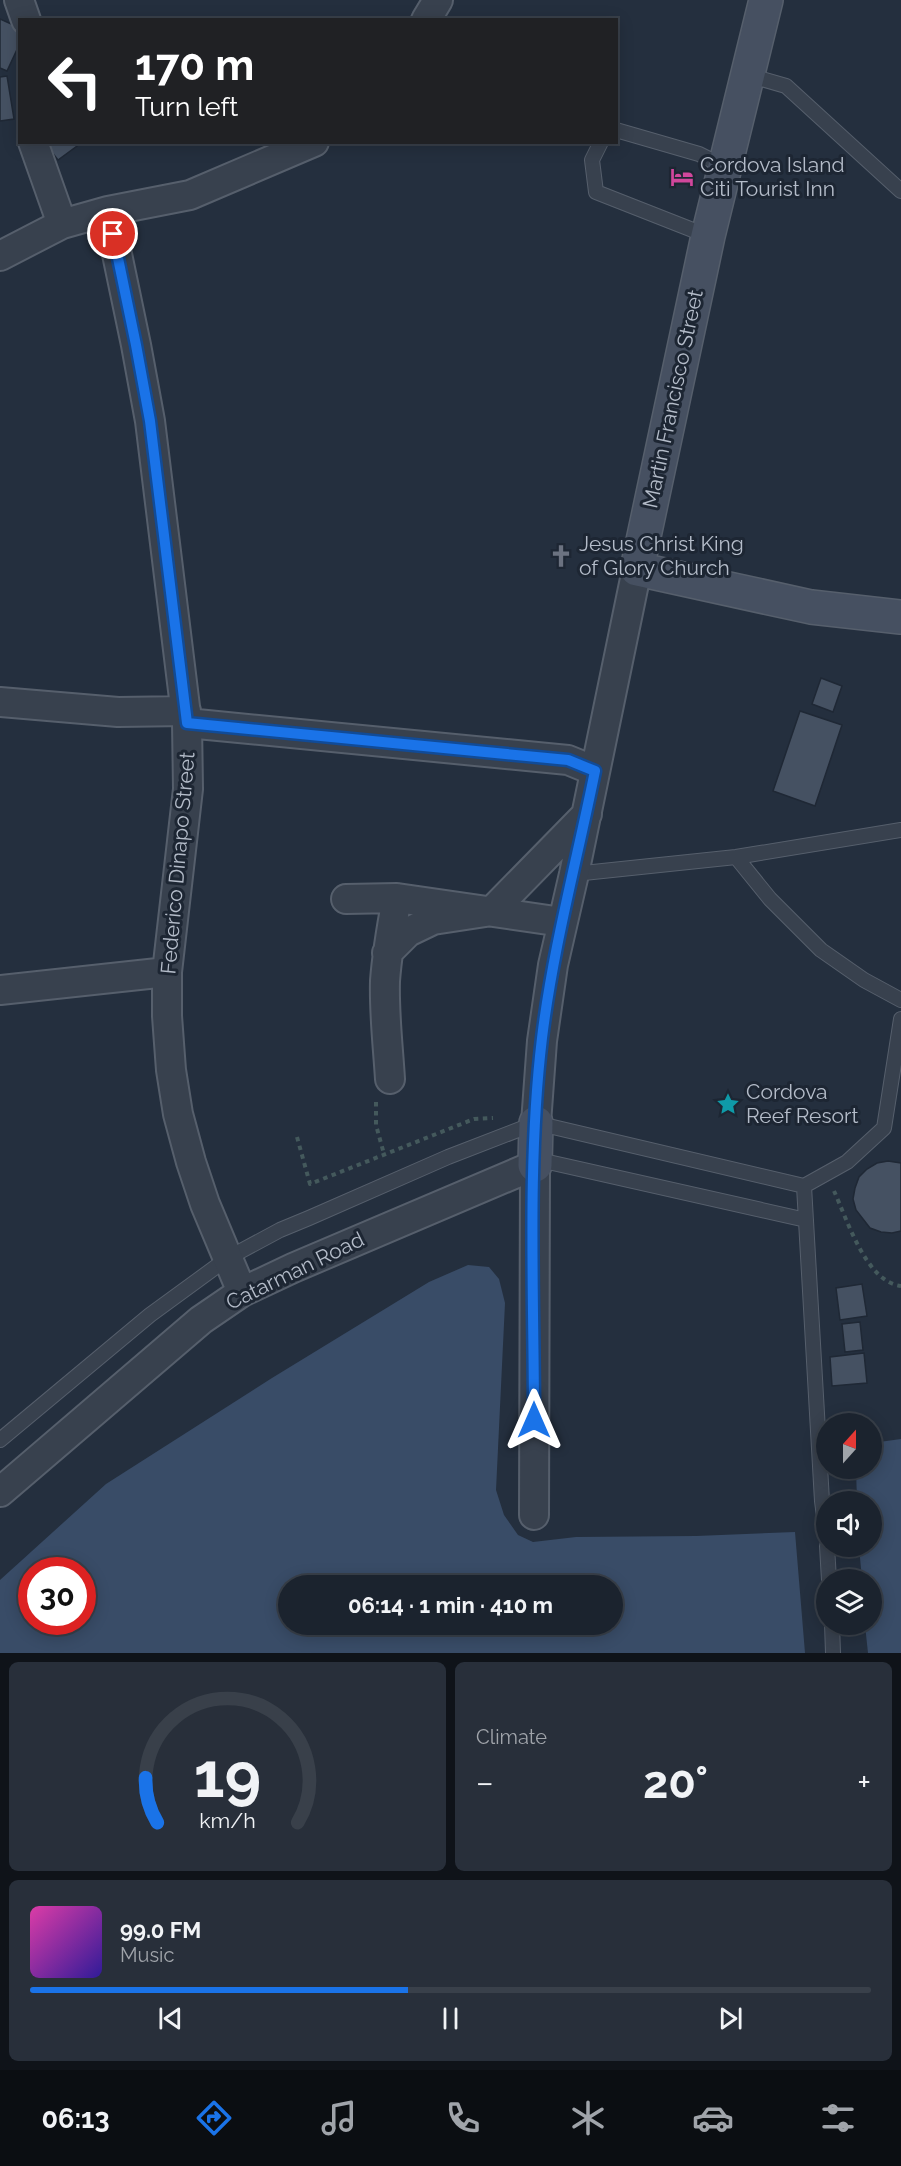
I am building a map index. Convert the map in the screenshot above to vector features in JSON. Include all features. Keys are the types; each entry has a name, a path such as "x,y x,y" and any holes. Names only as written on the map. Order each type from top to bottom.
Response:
{"street":[{"path":"19,0 25,18"},
{"path":"427,18 438,0"},
{"name":"Martin Francisco Street","path":"534,1515 535,1162 527,1126 562,922 587,814 708,236 766,0"},
{"path":"34,144 62,224"},
{"path":"0,256 62,224 190,195 309,144"},
{"name":"Federico Dinapo Street","path":"108,212 150,421 186,717 188,789 167,972 170,1049 178,1114 205,1204 242,1292"},
{"path":"637,569 812,607 901,617"},
{"path":"0,702 186,717 568,760 595,771"},
{"path":"387,953 408,932 433,920 492,911 587,814"},
{"path":"390,1079 385,1020 387,953 397,898"},
{"path":"346,899 397,898 562,922"},
{"path":"0,990 167,972"},
{"name":"Catarman Road","path":"0,1492 201,1320 242,1292 535,1162"}],"lane":[{"path":"748,75 786,86 901,191"},
{"path":"618,131 699,154 725,167"},
{"path":"600,144 592,160 596,192 708,236"},
{"path":"574,874 736,857 901,830"},
{"path":"736,857 770,899 821,950 864,980 901,1000"},
{"path":"527,1126 804,1186 847,1162 884,1128 901,1019"},
{"name":"Catarman Road","path":"0,1440 150,1315 228,1258 280,1230 448,1157 527,1126"},
{"path":"535,1162 806,1220"},
{"path":"804,1186 821,1491"},
{"path":"832,1635 833,1653"}],"path":[{"path":"384,1154 374,1109 377,1098 390,1079"},
{"path":"297,1137 310,1184 474,1119 488,1117 527,1126"},
{"path":"826,1174 870,1266 890,1285 901,1286"}],"water":[{"path":"468,1265 489,1267 499,1279 505,1303 496,1490 504,1515 518,1535 533,1542 576,1537 795,1532 805,1653 0,1653 0,1580 18,1564 18,1635 96,1635 96,1557 25,1557 106,1484 272,1378 429,1282"},
{"path":"901,1439 901,1653 868,1653 866,1635 882,1635 882,1569 861,1569 860,1557 882,1557 882,1491 857,1491 856,1479 882,1479 882,1442"}],"building":[{"path":"0,19 18,27 18,47 7,71 0,68"},
{"path":"7,76 14,119 0,121 0,77"},
{"path":"46,144 76,144 77,146 58,160"},
{"path":"821,678 842,686 833,712 812,704"},
{"path":"800,711 842,725 815,806 773,791"},
{"path":"888,1161 901,1163 901,1231 892,1233 870,1228 856,1210 853,1199 859,1177 877,1163"},
{"path":"862,1284 867,1316 840,1320 836,1288"},
{"path":"860,1322 863,1350 845,1352 842,1324"},
{"path":"864,1353 867,1383 832,1386 830,1357"}],"place":[{"name":"Cordova Island Citi Tourist Inn","path":"682,177"},
{"name":"Jesus Christ King of Glory Church","path":"561,556"},
{"name":"Cordova Reef Resort","path":"728,1104"}],"route":[{"path":"113,234 150,421 187,723 568,760 595,771 553,965 542,1041 536,1123 534,1420"}]}
